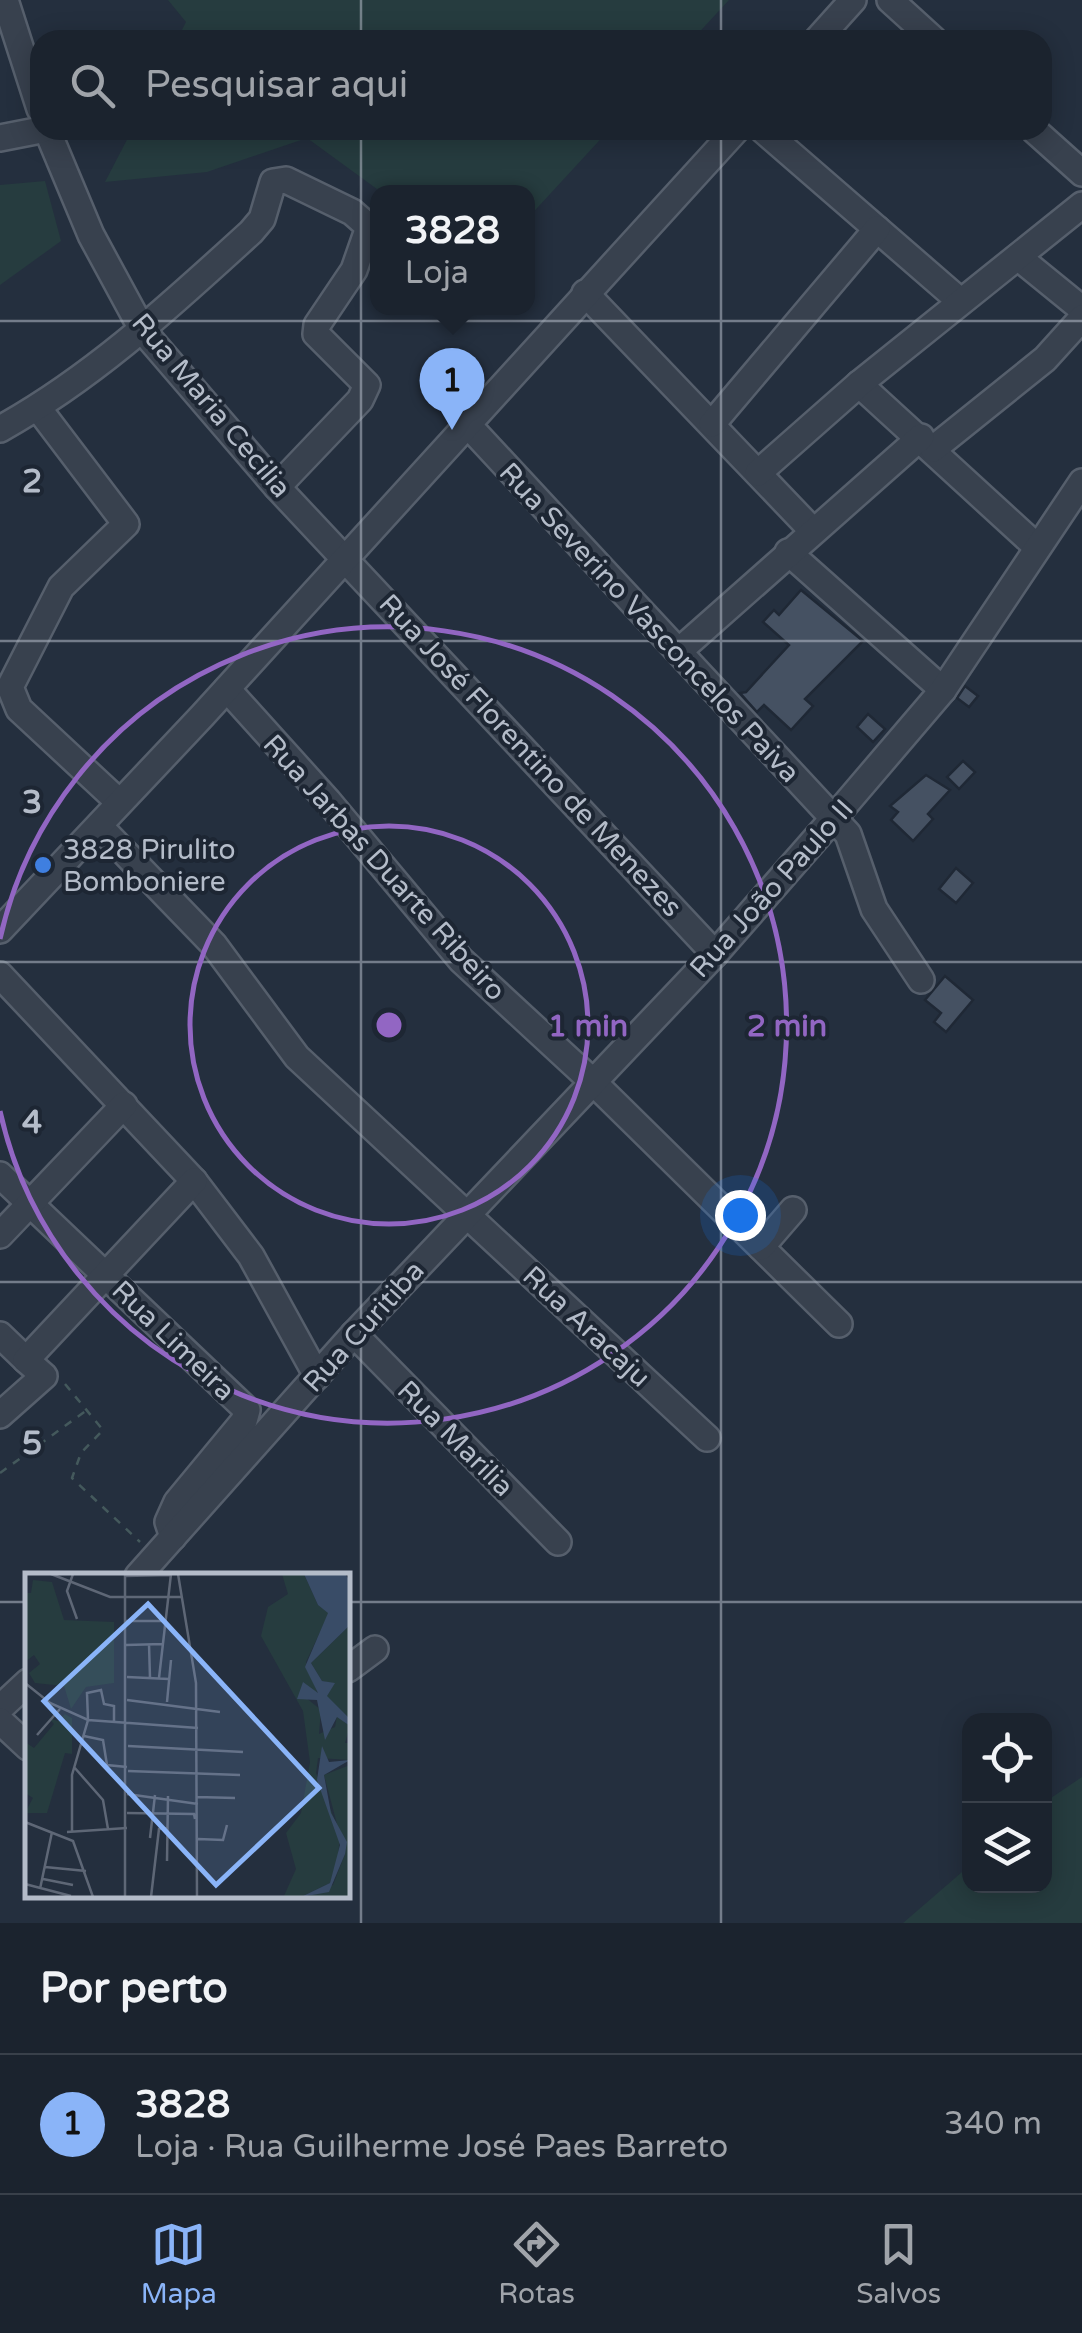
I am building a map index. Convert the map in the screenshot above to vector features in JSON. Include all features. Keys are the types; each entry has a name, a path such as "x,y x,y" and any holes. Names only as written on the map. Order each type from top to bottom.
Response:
{"street":[{"path":"5,0 28,41"},
{"path":"826,30 853,0"},
{"path":"890,0 923,30"},
{"path":"0,138 30,133"},
{"name":"Rua Maria Cecilia","path":"49,140 91,234 143,331 277,486 347,557"},
{"path":"0,930 227,689 727,140"},
{"path":"775,140 960,302"},
{"path":"1045,140 1082,173"},
{"path":"0,429 38,408 143,331 262,219 274,182 286,180 366,222 370,234 354,270 317,325 316,334 367,385 366,393 277,486"},
{"path":"758,473 859,384 1082,204"},
{"path":"712,424 877,229"},
{"path":"1018,256 1082,309"},
{"path":"585,294 812,530"},
{"path":"679,651 812,530 1045,360 1082,318"},
{"path":"859,384 1037,547"},
{"path":"38,408 126,524 61,587 10,687 13,699 32,722 120,802"},
{"name":"Rua Severino Vasconcelos Paiva","path":"467,424 848,834 874,909 922,980"},
{"name":"Rua João Paulo II","path":"592,1080 715,954 943,690 1082,482"},
{"path":"788,552 943,690"},
{"name":"Rua José Florentino de Menezes","path":"347,557 715,954"},
{"name":"Rua Jarbas Duarte Ribeiro","path":"227,689 328,800 461,960 592,1080 839,1324"},
{"name":"Rua Aracaju","path":"99,826 214,944 298,1057 708,1438"},
{"path":"0,975 194,1180 251,1256 317,1376"},
{"name":"Rua Curitiba","path":"143,1571 354,1334 592,1080"},
{"path":"0,1235 124,1105"},
{"name":"Rua Limeira","path":"0,1175 248,1415 178,1502 168,1522 174,1537"},
{"path":"0,1415 106,1275 194,1180"},
{"path":"762,1246 793,1210"},
{"name":"Rua Marilia","path":"354,1334 558,1542"},
{"path":"0,1335 35,1368"},
{"path":"350,1667 375,1648"},
{"path":"0,1708 25,1685"},
{"path":"0,1721 25,1744"}],"path":[{"path":"35,1368 57,1375 103,1430 81,1454 72,1478 143,1571"},
{"path":"0,1474 88,1409"}],"green space":[{"path":"168,0 729,0 701,30 182,30 186,22"},
{"path":"127,140 301,140 207,172 105,182"},
{"path":"310,140 600,140 535,210 535,185 371,185"},
{"path":"45,181 61,241 0,285 0,185"},
{"path":"1082,1777 1082,1923 903,1923 962,1872 962,1893 1052,1893 1052,1797"}],"building":[{"path":"801,590 863,641 805,699 813,706 791,730 764,705 757,712 740,693 746,692 789,645 763,622 774,610 779,615"},
{"path":"965,686 978,696 969,707 957,698"},
{"path":"868,714 885,729 873,742 857,727"},
{"path":"963,761 975,772 959,789 947,777"},
{"path":"926,775 950,790 928,814 933,819 913,841 891,820 898,812 890,806"},
{"path":"956,868 973,883 956,903 939,889"},
{"path":"945,976 973,1000 946,1032 934,1022 941,1013 925,1000"}],"place":[{"name":"3828","path":"452,430"},
{"name":"3828 Pirulito Bomboniere","path":"43,865"}]}
